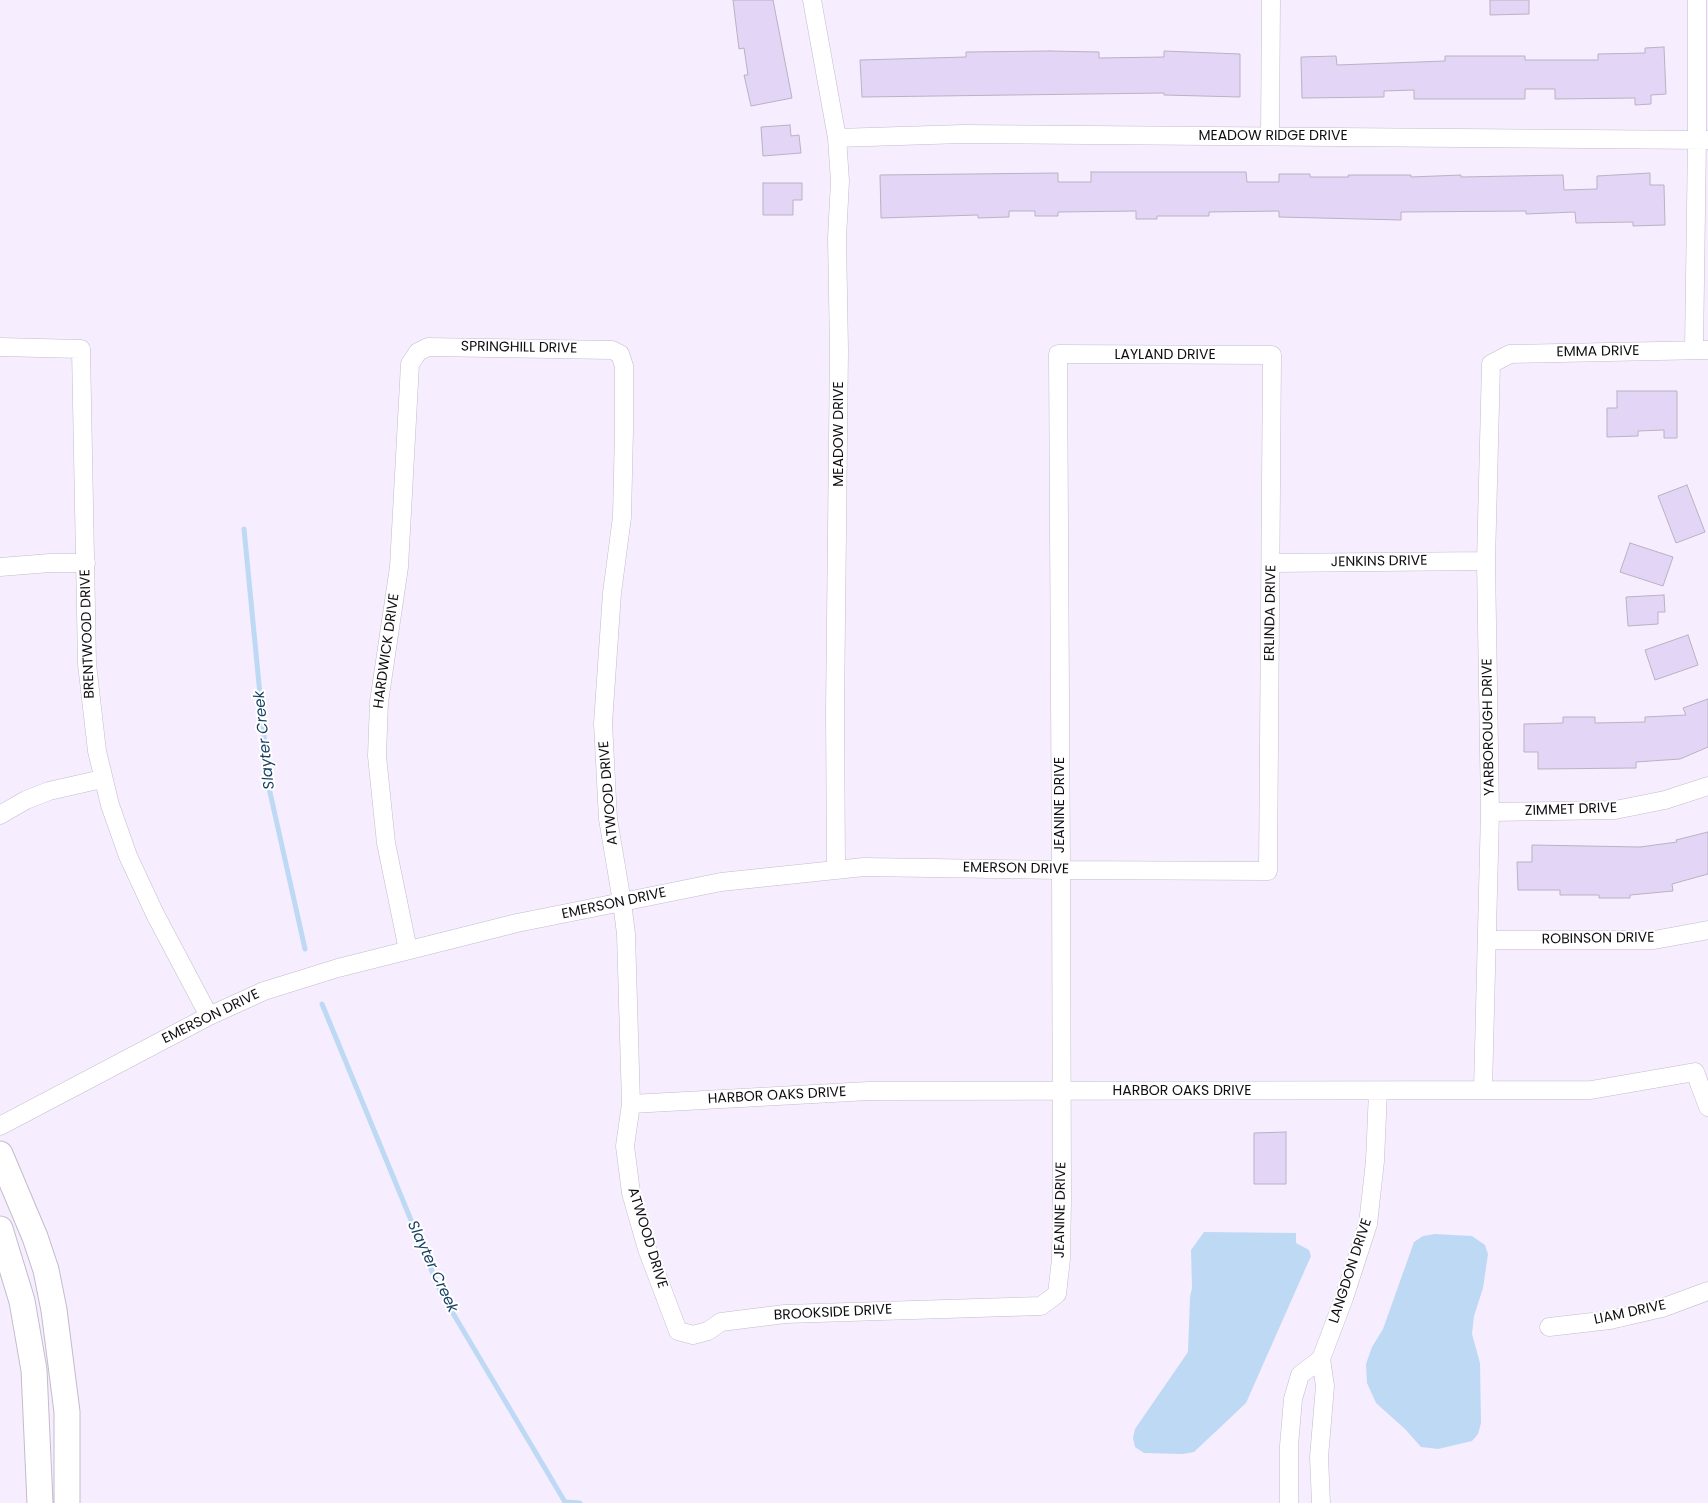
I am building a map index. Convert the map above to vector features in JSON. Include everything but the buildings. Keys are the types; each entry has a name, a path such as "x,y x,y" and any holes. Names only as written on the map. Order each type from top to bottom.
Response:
{"street":[{"name":"MEADOW DRIVE","path":"812,0 837,138 840,181 837,238 840,350 835,711 836,870"},
{"path":"1270,136 1271,0"},
{"path":"1696,0 1703,140 1701,350"},
{"name":"MEADOW RIDGE DRIVE","path":"837,138 964,134 1703,140"},
{"name":"SPRINGHILL DRIVE","path":"418,352 428,347 593,349 612,350 620,354"},
{"name":"BRENTWOOD DRIVE","path":"0,348 81,349 87,672 92,723 102,779 118,831 141,887 209,1016"},
{"name":"EMMA DRIVE","path":"1491,364 1510,354 1701,350"},
{"name":"HARDWICK DRIVE","path":"408,950 386,843 377,756 379,702 399,567 408,377 410,364 418,352"},
{"name":"ATWOOD DRIVE","path":"620,354 624,366 625,379 622,517 612,593 603,723 608,819 626,934 631,1104 625,1146 631,1193 647,1248 672,1315"},
{"name":"LAYLAND DRIVE","path":"1058,354 1272,355"},
{"name":"JEANINE DRIVE","path":"1010,1307 1041,1306 1057,1294 1061,1259 1062,1090 1058,354"},
{"name":"ERLINDA DRIVE","path":"1268,871 1272,355"},
{"name":"YARBOROUGH DRIVE","path":"1483,1089 1490,812 1486,561 1491,364"},
{"name":"JENKINS DRIVE","path":"1271,563 1486,561"},
{"path":"0,567 50,563 86,563"},
{"path":"0,815 26,800 49,791 102,779"},
{"name":"ZIMMET DRIVE","path":"1490,812 1615,810 1665,800 1708,786"},
{"name":"EMERSON DRIVE","path":"0,1126 209,1016 264,991 408,950 517,923 721,882 864,867 1268,871"},
{"name":"ROBINSON DRIVE","path":"1487,940 1654,940 1708,930"},
{"name":"HARBOR OAKS DRIVE","path":"631,1104 869,1091 1591,1090 1695,1072 1708,1107"},
{"name":"LANGDON DRIVE","path":"1321,1503 1319,1457 1325,1386 1321,1359 1344,1298 1368,1224 1375,1161 1378,1091"},
{"path":"0,1154 35,1237 46,1270 54,1310 67,1412 67,1503"},
{"path":"0,1229 22,1301 34,1370 40,1503"},
{"name":"LIAM DRIVE","path":"1549,1327 1610,1320 1662,1308 1708,1291"},
{"name":"BROOKSIDE DRIVE","path":"672,1315 678,1331 694,1335 708,1331 721,1322 785,1314 1010,1307"},
{"path":"1289,1503 1289,1446 1293,1399 1300,1375 1321,1359"}],"water":[{"path":"1204,1232 1296,1233 1296,1243 1309,1250 1311,1256 1246,1403 1194,1452 1183,1454 1144,1453 1135,1447 1133,1438 1135,1429 1188,1352 1192,1288 1191,1250"},
{"path":"1435,1234 1472,1236 1485,1245 1488,1254 1483,1288 1474,1316 1472,1334 1480,1363 1481,1423 1478,1434 1472,1441 1438,1449 1421,1447 1405,1429 1376,1403 1367,1383 1366,1364 1372,1347 1383,1329 1414,1242 1423,1236"}],"waterway":[{"name":"Slayter Creek","path":"244,529 269,788 305,949"},
{"name":"Slayter Creek","path":"322,1004 441,1293 565,1502 580,1503"}]}
